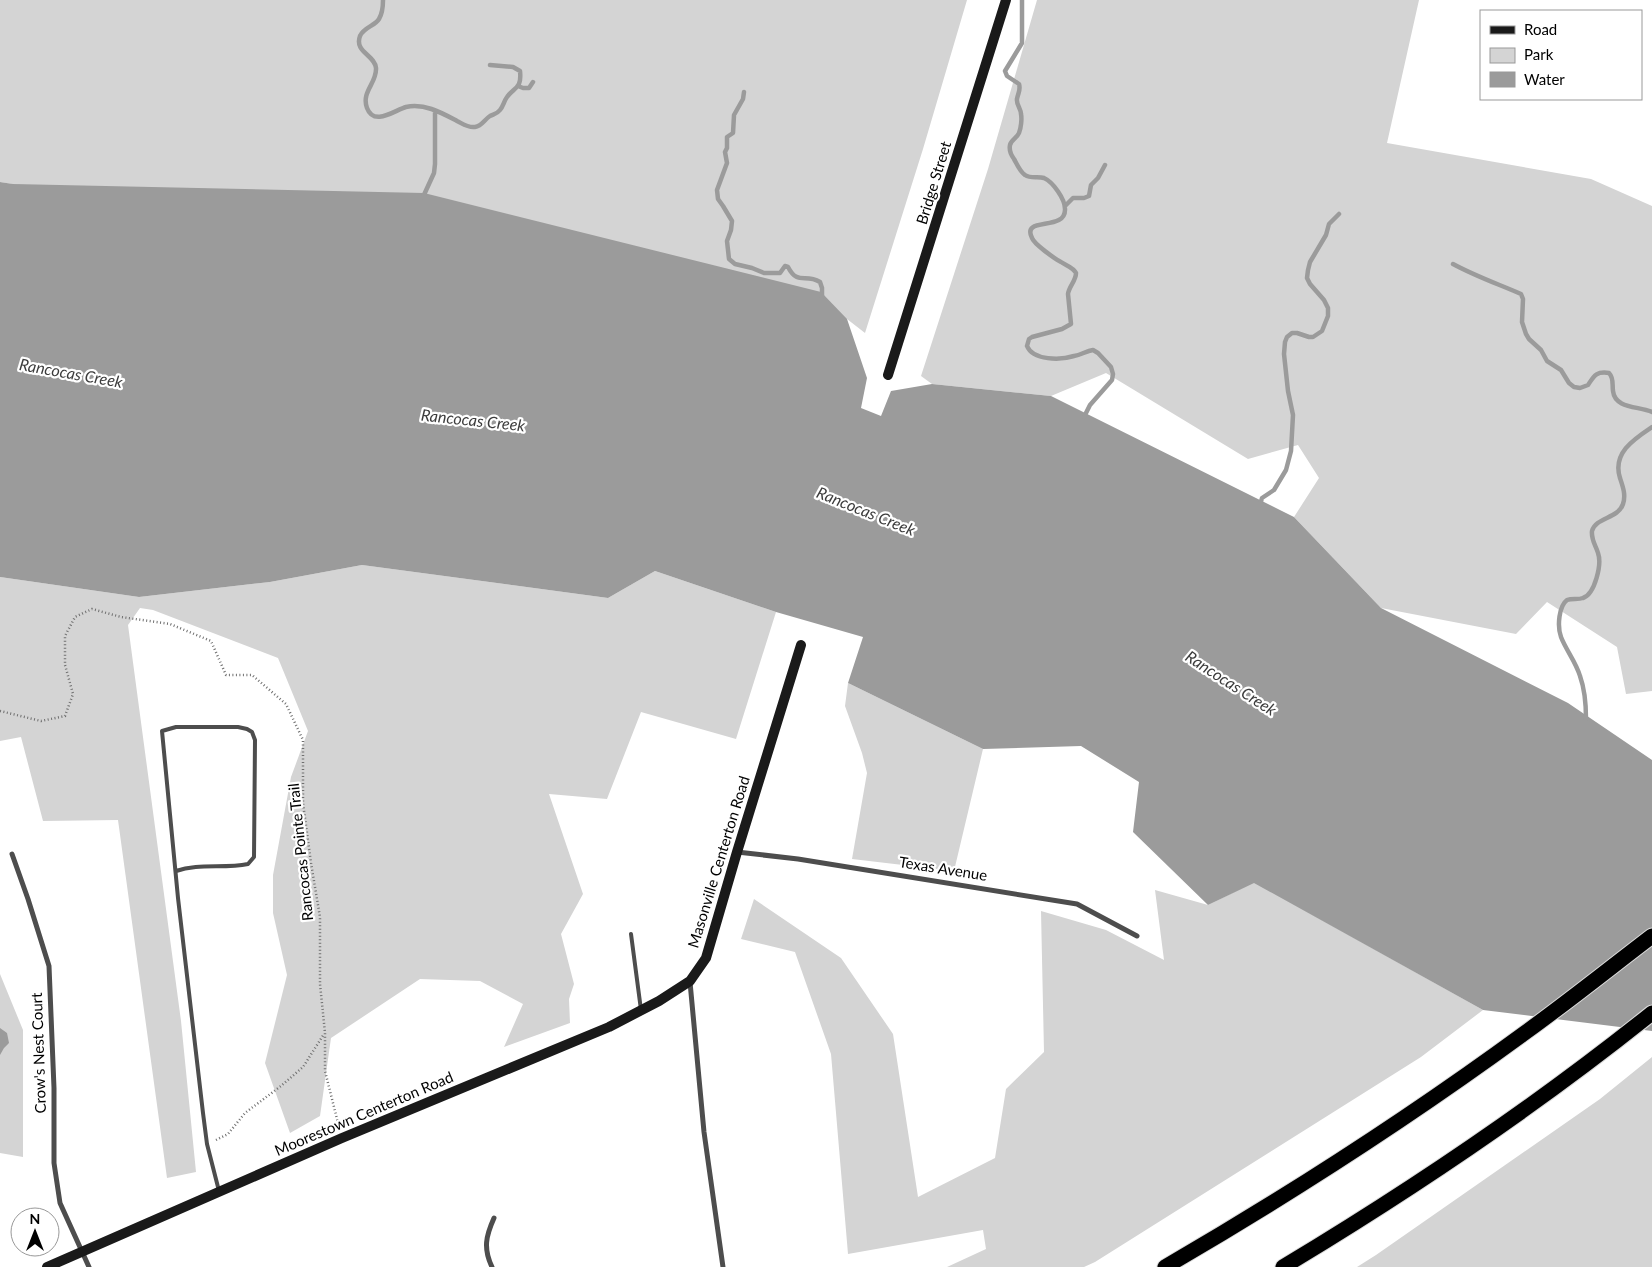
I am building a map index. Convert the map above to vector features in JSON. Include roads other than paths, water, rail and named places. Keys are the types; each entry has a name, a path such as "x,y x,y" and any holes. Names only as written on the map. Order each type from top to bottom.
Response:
{"highway":[{"path":"1165,1267 1268,1206 1363,1145 1525,1032 1652,936"},
{"path":"1283,1267 1396,1196 1490,1133 1619,1039 1652,1012"}],"street":[{"name":"Bridge Street","path":"888,375 1006,0"},
{"name":"Masonville Centerton Road","path":"690,981 706,958 801,645"},
{"name":"Texas Avenue","path":"737,852 798,859 1077,904 1137,936"},
{"name":"Crow's Nest Court","path":"12,854 49,966 54,1088 54,1164 60,1203 88,1267"},
{"name":"Moorestown Centerton Road","path":"47,1267 219,1191 284,1165 342,1138 609,1027 690,981"},
{"path":"690,981 704,1132 723,1267"},
{"path":"492,1267 486,1250 487,1234 494,1218"}],"lane":[{"path":"176,870 198,866 239,866 248,864 254,857 255,740 252,732 247,729 238,727 176,727 162,731 176,870 207,1144 219,1191"},
{"path":"631,934 640,1010"}],"water":[{"name":"Rancocas Creek","path":"0,182 13,184 424,193 821,292 847,319 867,378 861,408 881,416 891,391 932,384 1051,396 1294,517 1381,608 1568,703 1652,760 1652,1031 1483,1010 1254,883 1208,905 1133,832 1139,782 1081,746 983,749 848,683 863,637 776,612 655,571 608,598 362,565 270,582 139,597 0,577"},
{"path":"0,1028 7,1033 9,1043 0,1055"}],"waterway":[{"path":"383,0 379,19 362,33 359,41 362,50 372,60 376,68 376,73 366,97 367,108 370,114 380,117 406,107 420,106 439,112 468,126 477,126 499,111 520,81 520,71 513,67 490,65"},
{"path":"1022,0 1022,43 1005,71 1007,76 1019,84 1020,88 1017,101 1021,112 1021,126 1018,135 1011,143 1010,151 1023,174 1030,177 1044,178 1055,187 1061,196 1065,209 1063,216 1059,220 1033,227 1030,231 1032,238 1037,244 1054,258 1072,268 1076,273 1068,294 1071,324 1062,329 1032,337 1029,339 1027,346 1030,351 1041,357 1055,359 1079,355 1093,350 1111,367 1112,380 1090,405 1084,417"},
{"path":"518,86 529,88 533,82"},
{"path":"744,92 743,99 734,115 733,133 727,137 725,152 727,163 717,190 718,199 732,221 727,241 729,259 735,264 764,273 780,273 785,266 788,267 799,278 820,282 822,297"},
{"path":"423,197 434,173 435,111"},
{"path":"1065,206 1073,198 1089,196 1091,185 1098,178 1105,165"},
{"path":"1260,505 1262,498 1274,490 1286,470 1291,451 1293,415 1288,391 1284,354 1285,342 1292,333 1313,337 1322,331 1328,316 1328,308 1324,300 1310,284 1307,278 1308,270 1310,262 1326,235 1329,224 1339,214"},
{"path":"1453,264 1521,294 1523,299 1522,322 1526,334 1541,350 1547,361 1561,370 1569,383 1574,387 1580,388 1588,385 1598,374 1609,373 1612,379 1613,391 1618,401 1628,406 1652,412"},
{"path":"1586,719 1582,681 1560,632 1561,611 1567,600 1583,598 1591,591 1594,585 1599,558 1592,531 1598,523 1617,513 1623,504 1624,494 1618,469 1619,461 1626,448 1652,427"}]}
